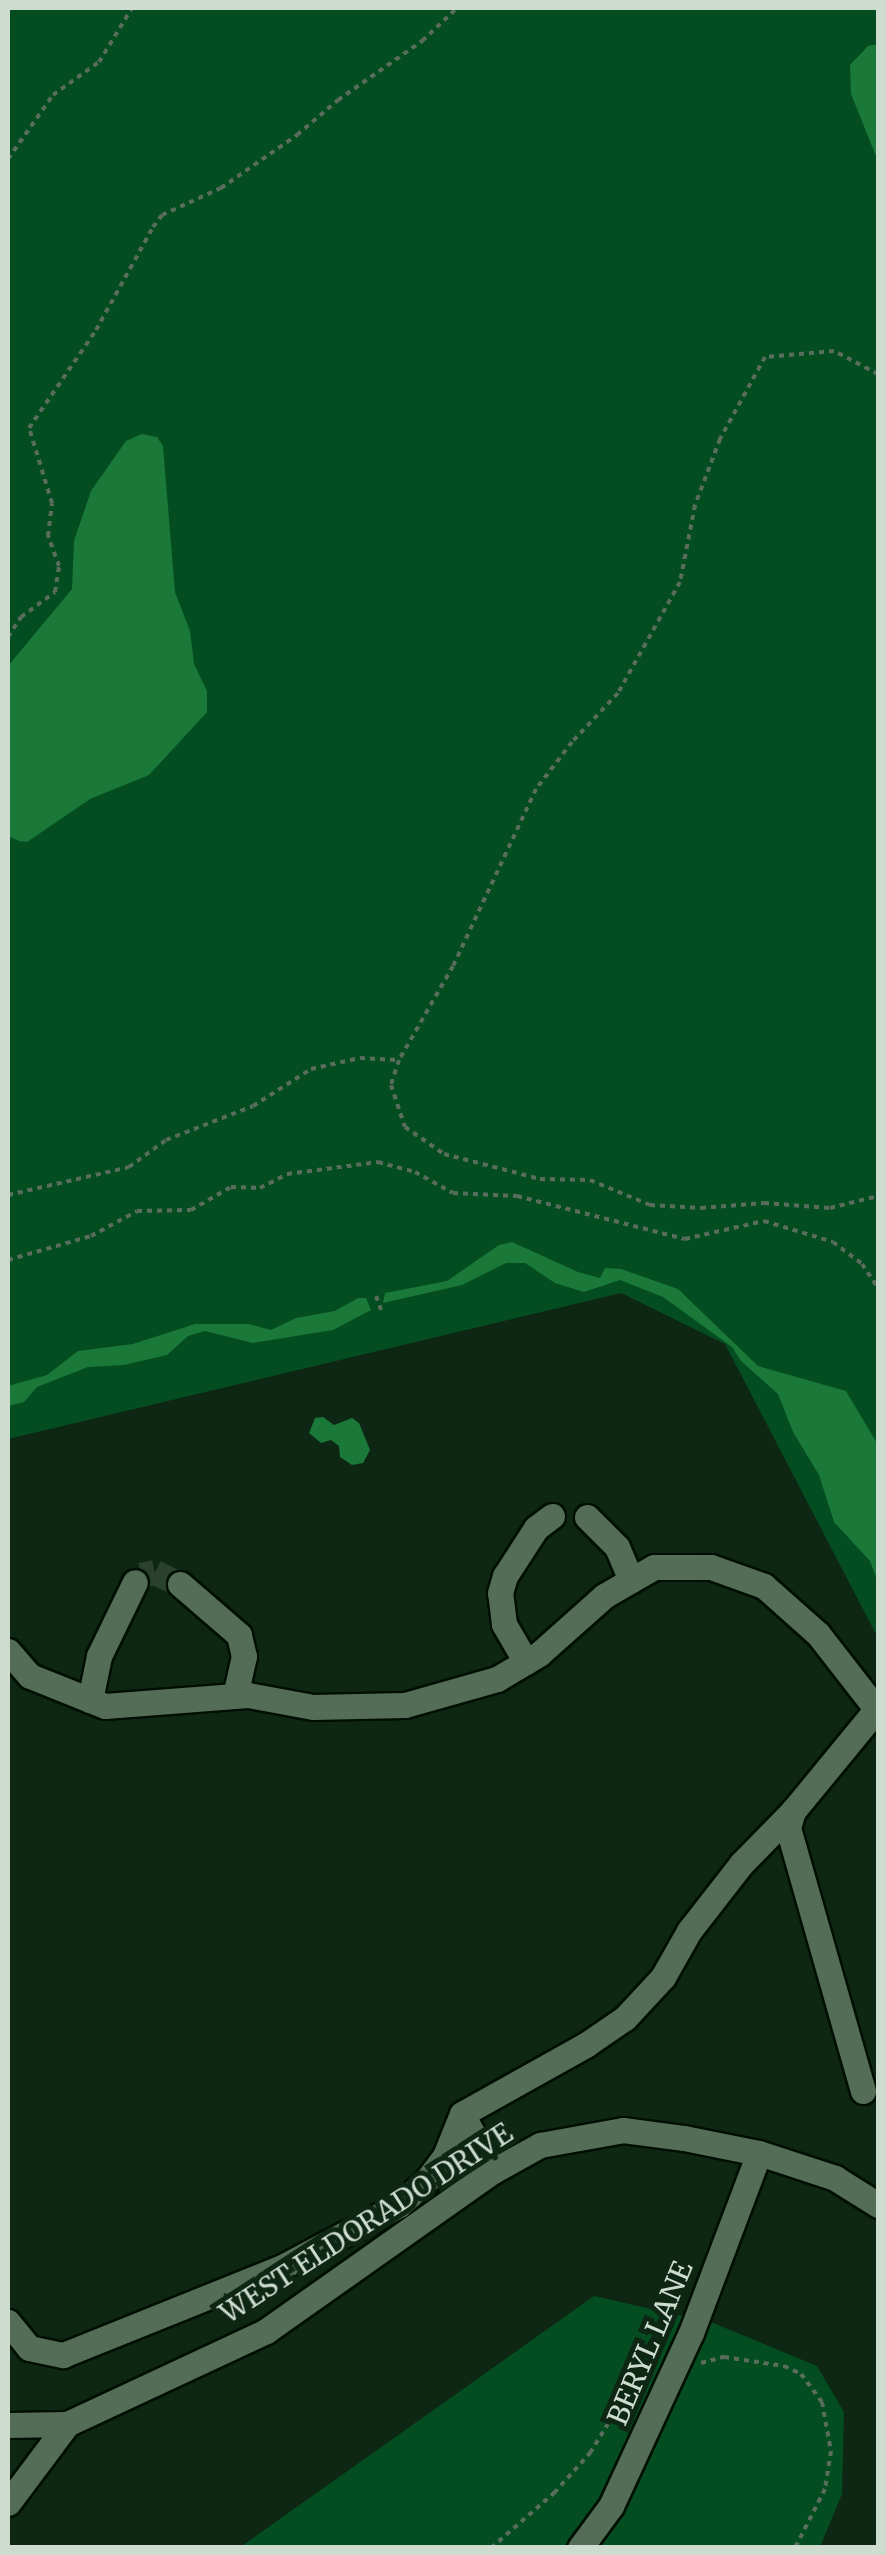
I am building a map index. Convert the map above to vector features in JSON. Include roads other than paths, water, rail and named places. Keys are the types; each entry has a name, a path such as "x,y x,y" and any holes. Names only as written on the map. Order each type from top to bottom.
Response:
{"street":[{"path":"526,1662 504,1624 500,1593 504,1576 536,1528 552,1516"},
{"path":"587,1517 617,1547 631,1580"},
{"path":"8,1651 30,1676 105,1706 234,1696 313,1707 405,1704 497,1679 526,1662 604,1596 654,1567 710,1568 764,1586 818,1634 877,1711 793,1811 742,1863 689,1932 663,1977 625,2018 587,2044 462,2114 445,2156 413,2192 348,2234 282,2266 63,2354 29,2348 8,2322"},
{"path":"90,1700 98,1656 135,1582"},
{"path":"180,1584 239,1635 244,1656 234,1696"},
{"path":"793,1811 790,1845 863,2091"},
{"path":"462,2114 493,2172"},
{"name":"WEST ELDORADO DRIVE","path":"8,2424 68,2424 266,2330 493,2172 540,2145 623,2130 759,2152 835,2178 878,2206"},
{"name":"BERYL LANE","path":"580,2548 611,2506 676,2367 759,2152"},
{"path":"8,2503 68,2424"}],"tunnel":[{"path":"135,1582 141,1575 155,1572 180,1584"}]}
